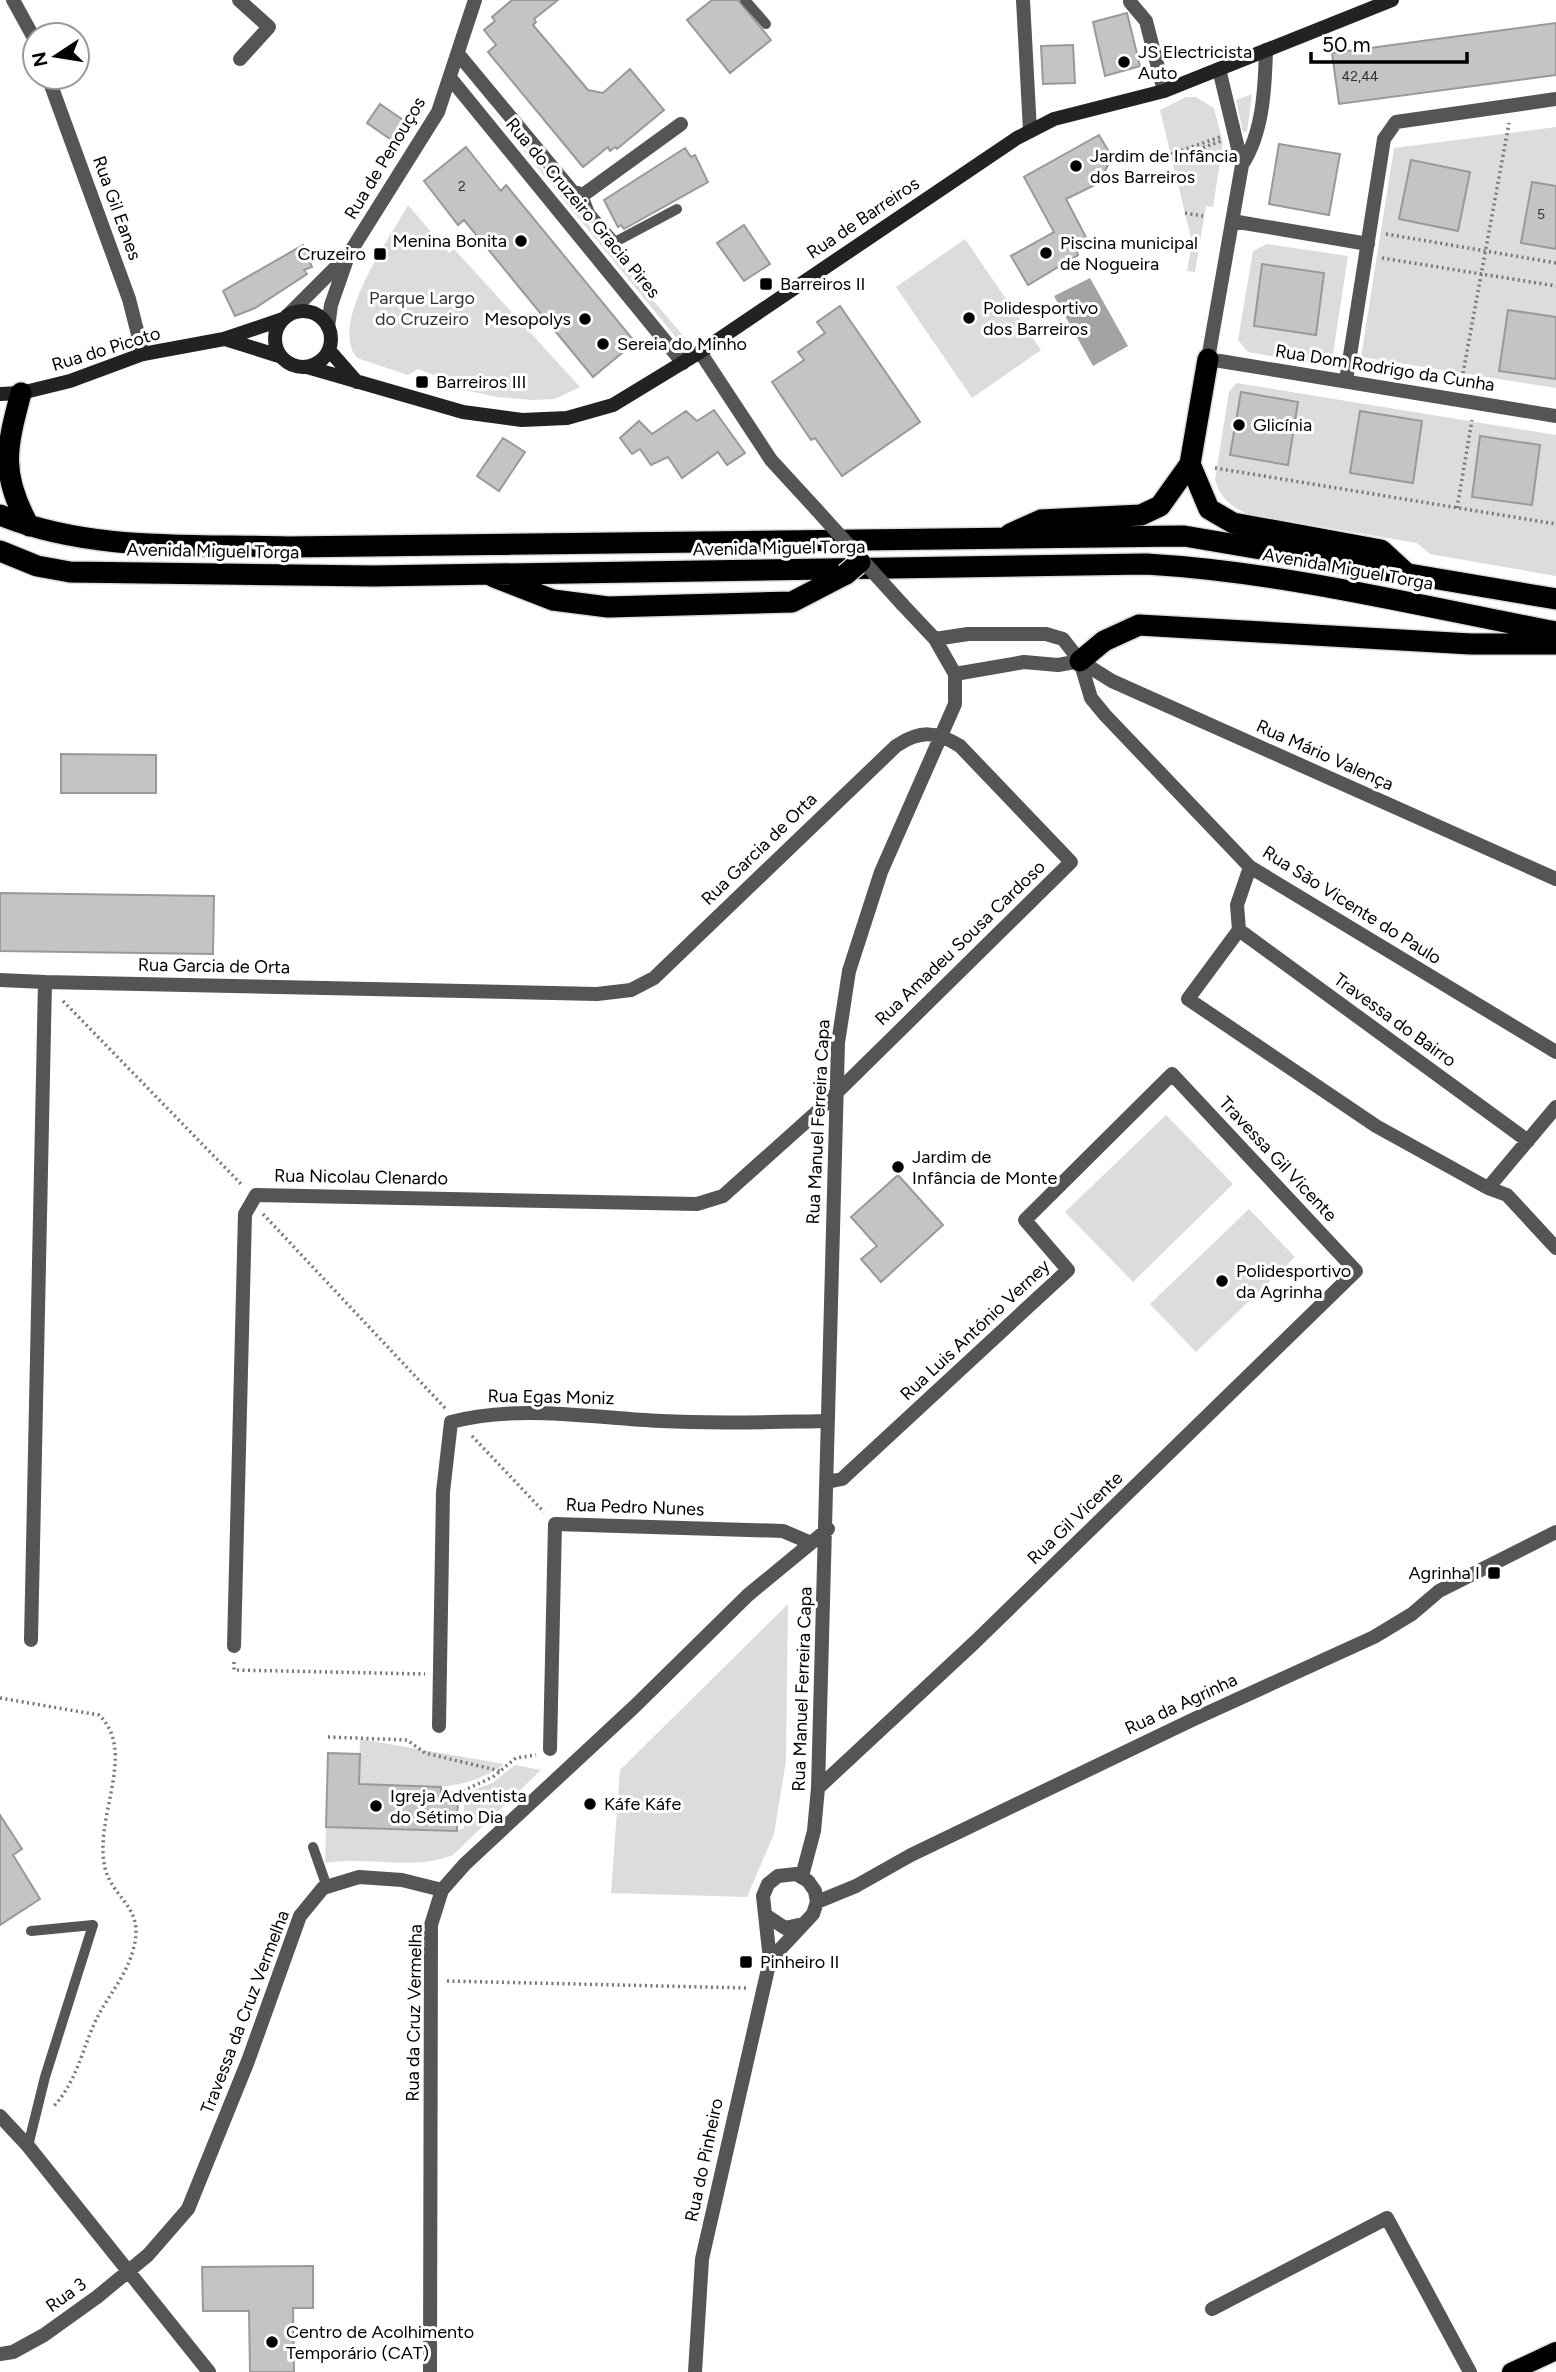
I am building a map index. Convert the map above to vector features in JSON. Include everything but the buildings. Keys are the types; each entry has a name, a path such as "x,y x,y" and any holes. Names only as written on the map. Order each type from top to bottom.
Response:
{"highway":[{"path":"993,538 1041,520 1141,515 1160,506 1190,464 1208,359"},
{"path":"10,393 5,466 8,485 29,526"},
{"path":"1190,464 1209,509 1233,523 1381,550 1406,573"},
{"name":"Avenida Miguel Torga","path":"0,515 29,526 77,538 287,547 1184,536 1556,599"},
{"name":"Avenida Miguel Torga","path":"0,551 37,566 97,572 489,574 1159,564 1304,583 1556,632"},
{"path":"0,564 37,566"},
{"path":"489,574 553,600 608,607 792,602 855,566"},
{"path":"1080,661 1104,641 1139,625 1471,644 1556,644"}],"main road":[{"path":"1513,2372 1537,2367 1556,2351"}],"street":[{"path":"13,0 25,21"},
{"path":"239,0 269,27 240,59"},
{"path":"1023,0 1030,131"},
{"name":"Rua de Barreiros","path":"307,367 463,412 522,420 568,418 613,405 700,352 1030,131 1072,113 1164,90 1392,0"},
{"name":"Rua de Penouços","path":"328,327 331,305 349,254 438,112 459,55 472,1"},
{"path":"1130,2 1143,14 1146,21 1164,90"},
{"path":"1242,165 1254,148 1265,81 1266,50"},
{"path":"459,55 572,191 583,195 681,124"},
{"path":"1208,359 1242,165 1219,69"},
{"name":"Rua do Cruzeiro Gracia Pires","path":"451,79 683,363"},
{"name":"Rua Gil Eanes","path":"53,91 129,299 143,354"},
{"path":"1346,382 1384,139 1396,122 1556,99"},
{"path":"1232,221 1368,244"},
{"name":"Rua de Penouços","path":"285,318 349,254"},
{"name":"Rua do Picoto","path":"10,393 70,381 143,354 224,339 303,310 313,312 328,327"},
{"path":"279,356 274,338 285,318"},
{"path":"328,327 329,350 339,365 358,383"},
{"name":"Rua do Picoto","path":"224,339 279,356 296,367 307,367"},
{"path":"307,367 317,363 329,350"},
{"path":"700,352 771,460 816,509 855,566 902,604 935,639 955,674 1024,662 1058,665 1080,661"},
{"name":"Rua Dom Rodrigo da Cunha","path":"1208,359 1556,416"},
{"name":"Rua Mário Valença","path":"935,639 968,634 1046,634 1063,639 1080,661 1112,681 1556,879"},
{"name":"Rua São Vicente do Paulo","path":"1080,661 1091,698 1105,715 1250,867 1556,1052"},
{"name":"Rua Manuel Ferreira Capa","path":"802,1876 814,1831 818,1788 828,1529 828,1422 838,1043 849,971 881,872 955,704 955,674"},
{"name":"Rua Garcia de Orta","path":"0,980 597,994 631,990 654,978 896,746 911,736 941,734"},
{"name":"Rua Amadeu Sousa Cardoso","path":"836,1092 1071,862 960,746 941,734"},
{"path":"1250,867 1237,905 1240,930 1188,999 1376,1126 1488,1188 1507,1195 1556,1248"},
{"name":"Travessa do Bairro","path":"1240,930 1528,1141"},
{"path":"31,1640 45,982"},
{"name":"Travessa Gil Vicente","path":"1172,1074 1356,1271"},
{"name":"Rua Luis António Verney","path":"827,1482 842,1479 1068,1270 1025,1220 1172,1074"},
{"name":"Rua Nicolau Clenardo","path":"254,1199 697,1204 723,1196 836,1092"},
{"path":"1488,1188 1556,1107"},
{"path":"234,1646 246,1214 254,1199"},
{"name":"Rua Gil Vicente","path":"818,1788 975,1642 1356,1271"},
{"name":"Rua Egas Moniz","path":"456,1420 480,1414 560,1414 662,1421 828,1422"},
{"path":"439,1726 443,1492 452,1422 456,1420"},
{"name":"Rua Pedro Nunes","path":"546,1752 555,1524 783,1531 811,1543"},
{"name":"Rua da Cruz Vermelha","path":"430,2372 431,1926 442,1890 465,1864 748,1595 828,1529"},
{"name":"Rua da Agrinha","path":"817,1902 856,1886 923,1850 1179,1726 1374,1637 1412,1614 1439,1591 1556,1532"},
{"name":"Rua do Pinheiro","path":"695,2372 702,2259 770,1960 763,1896 768,1884 786,1874 802,1876"},
{"path":"802,1876 815,1891 817,1902"},
{"path":"327,1887 359,1877 402,1880 442,1890"},
{"name":"Travessa da Cruz Vermelha","path":"148,2255 188,2209 248,2061 300,1916 327,1887"},
{"name":"Rua do Pinheiro","path":"770,1960 813,1914 817,1902"},
{"path":"767,1916 785,1928 803,1924"},
{"path":"0,2116 28,2146 127,2273 209,2372"},
{"path":"1212,2309 1387,2218 1470,2372"},
{"name":"Rua 3","path":"0,2354 13,2352 44,2335 148,2255"}],"lane":[{"path":"745,0 766,24"},
{"path":"583,195 590,213 615,242 677,209"},
{"path":"313,1847 327,1887"},
{"path":"28,2146 45,2077 93,1925 31,1931"}],"path":[{"path":"1458,400 1512,106"},
{"path":"1166,159 1222,138"},
{"path":"1185,212 1203,216"},
{"path":"1368,244 1485,251 1556,263"},
{"path":"1368,244 1481,274 1556,286"},
{"path":"1457,508 1475,402"},
{"path":"1212,468 1556,524"},
{"path":"45,982 254,1199 555,1524"},
{"path":"234,1646 234,1670 439,1674"},
{"path":"0,1698 99,1715 111,1726 117,1745 102,1849 106,1872 134,1914 136,1931 127,1966 88,2037 66,2093 52,2108 35,2118"},
{"path":"328,1737 407,1740 425,1753 500,1771"},
{"path":"458,1793 500,1771 523,1755 546,1752"},
{"path":"432,1981 763,1989"}],"green space":[{"path":"1252,94 1247,132 1243,132 1236,100"},
{"path":"1186,97 1196,97 1214,108 1223,143 1213,207 1206,206 1195,272 1187,271 1192,242 1160,110"},
{"path":"484,102 686,339 678,340"},
{"path":"1556,127 1556,388 1361,357 1394,148"},
{"name":"Parque Largo do Cruzeiro","path":"408,205 449,253 454,249 580,387 555,399 497,397 440,385 434,375 418,369 408,375 357,358 350,343 350,324 356,303 376,259"},
{"name":"Polidesportivo dos Barreiros","path":"965,239 1041,350 972,398 896,287"},
{"path":"1267,244 1348,256 1331,367 1248,352 1238,340 1253,251"},
{"path":"1236,383 1556,435 1556,576 1430,554 1417,543 1247,514 1236,508 1224,497 1215,480 1229,392"},
{"path":"1166,1115 1233,1184 1133,1282 1065,1212"},
{"name":"Polidesportivo da Agrinha","path":"1249,1209 1295,1257 1196,1352 1150,1304"},
{"path":"788,1604 786,1761 774,1834 747,1897 611,1893 620,1770"},
{"path":"360,1739 504,1764 470,1781 452,1785 416,1787 359,1784"},
{"path":"515,1765 541,1770 453,1855 438,1860 406,1863 325,1863 326,1827 457,1831 464,1828 464,1794 492,1783"}],"shaded area":[{"name":"Piscina municipal de Nogueira","path":"1090,278 1128,346 1093,366 1054,296"}],"place":[{"name":"JS Electricista Auto","path":"1124,62"},
{"name":"Jardim de Infância dos Barreiros","path":"1076,166"},
{"name":"Menina Bonita","path":"521,241"},
{"name":"Piscina municipal de Nogueira","path":"1046,253"},
{"name":"Cruzeiro","path":"380,254"},
{"name":"Barreiros II","path":"766,284"},
{"name":"Polidesportivo dos Barreiros","path":"969,318"},
{"name":"Mesopolys","path":"585,319"},
{"name":"Sereia do Minho","path":"603,344"},
{"name":"Barreiros III","path":"422,382"},
{"name":"Glicínia","path":"1239,425"},
{"name":"Jardim de Infância de Monte","path":"898,1167"},
{"name":"Polidesportivo da Agrinha","path":"1222,1281"},
{"name":"Agrinha I","path":"1494,1573"},
{"name":"Káfe Káfe","path":"590,1804"},
{"name":"Igreja Adventista do Sétimo Dia","path":"376,1806"},
{"name":"Pinheiro II","path":"746,1962"},
{"name":"Centro de Acolhimento Temporário (CAT)","path":"272,2342"}]}
